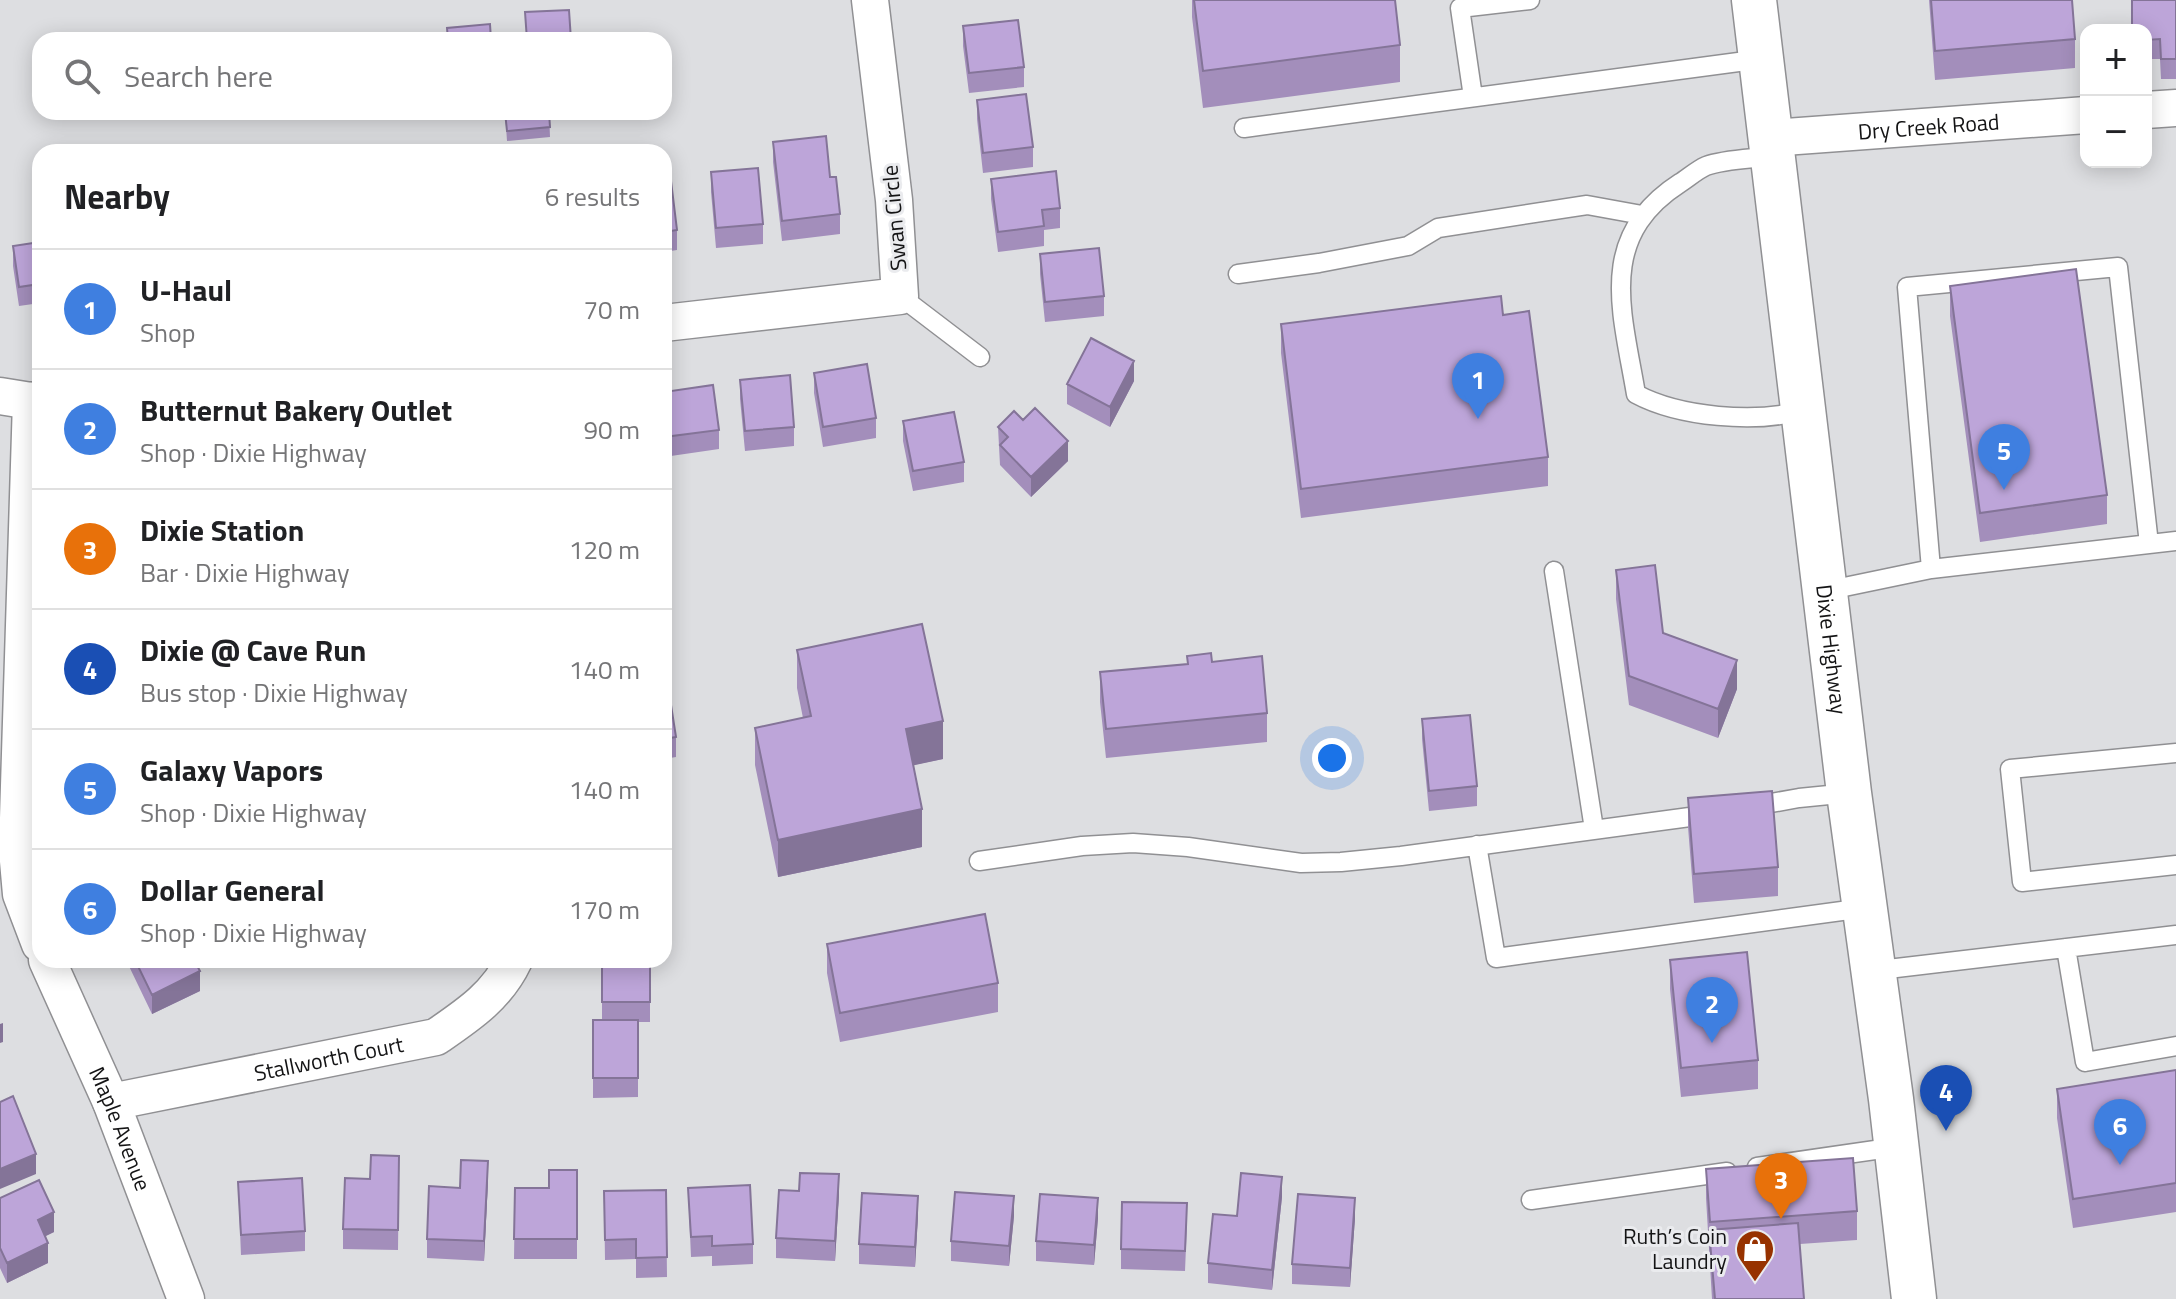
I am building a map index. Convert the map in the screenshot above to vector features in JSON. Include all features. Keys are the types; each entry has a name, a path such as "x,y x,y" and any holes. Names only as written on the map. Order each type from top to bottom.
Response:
{"main road":[{"name":"Dixie Highway","path":"1754,0 1849,793 1914,1299"}],"street":[{"name":"Swan Circle","path":"672,322 900,296 894,200 870,0"},
{"path":"2152,110 2176,108"},
{"name":"Dry Creek Road","path":"1772,147 2080,116"},
{"path":"24,399 17,850 10,893 32,930"},
{"name":"Maple Avenue","path":"51,968 111,1102 186,1299"},
{"name":"Stallworth Court","path":"111,1102 436,1037 480,1007 510,968"}],"lane":[{"path":"1473,97 1460,8 1530,0"},
{"path":"1244,128 1761,59"},
{"path":"1772,147 1706,166 1656,198 1627,241 1620,299 1636,394 1656,405 1748,418 1782,416 1803,410"},
{"path":"1238,274 1408,246 1438,228 1587,205 1642,215"},
{"path":"1931,569 1907,287 2118,267 2149,544"},
{"path":"900,296 980,357"},
{"path":"1825,591 1931,569 2176,541"},
{"path":"1554,571 1594,829"},
{"path":"2176,753 2010,769 2022,882 2176,865"},
{"path":"979,861 1082,846 1133,843 1188,847 1301,863 1371,859 1681,819 1799,798 1849,793"},
{"path":"1477,845 1496,958 1864,908"},
{"path":"1871,971 2176,935"},
{"path":"2066,948 2085,1062 2176,1046"},
{"path":"1531,1200 1896,1147"}],"building":[{"path":"1194,0 1395,0 1400,45 1203,71"},
{"path":"1931,0 2072,0 2075,39 1935,51"},
{"path":"2132,0 2176,0 2176,59 2161,59 2160,39 2152,40 2152,24 2132,24"},
{"path":"569,10 570,32 526,32 525,12"},
{"path":"1018,20 1024,67 969,73 963,26"},
{"path":"490,24 490,32 447,32 447,28"},
{"path":"1026,94 1033,147 983,153 977,100"},
{"path":"506,120 550,120 550,127 507,131"},
{"path":"826,136 830,177 836,177 840,214 782,221 773,142"},
{"path":"758,168 763,224 716,228 711,172"},
{"path":"1056,171 1060,208 1042,210 1044,226 998,232 991,179"},
{"path":"672,189 677,230 672,231"},
{"path":"32,243 32,285 19,287 13,246"},
{"path":"1099,248 1104,296 1045,302 1040,254"},
{"path":"2076,269 2107,495 1980,513 1950,286"},
{"path":"1501,296 1503,315 1529,311 1548,457 1301,489 1281,324"},
{"path":"1091,338 1134,361 1110,407 1067,384"},
{"path":"867,364 876,418 823,427 814,373"},
{"path":"790,375 794,427 745,431 740,380"},
{"path":"713,385 719,430 672,436 672,391"},
{"path":"1035,408 1068,441 1031,477 1000,445 1008,437 998,427 1014,411 1023,420"},
{"path":"954,412 964,462 913,471 903,421"},
{"path":"1655,565 1663,633 1737,660 1718,709 1629,676 1616,570"},
{"path":"922,624 943,721 906,729 922,809 778,840 755,728 811,716 797,650"},
{"path":"1211,653 1212,662 1262,656 1267,713 1106,729 1100,672 1188,664 1187,656"},
{"path":"672,712 676,737 672,738"},
{"path":"1470,715 1477,786 1429,791 1422,719"},
{"path":"1772,791 1778,867 1694,874 1688,798"},
{"path":"985,914 998,983 840,1013 827,944"},
{"path":"1747,952 1758,1060 1681,1068 1670,960"},
{"path":"139,968 198,968 200,971 152,995"},
{"path":"602,968 650,968 650,1002 602,1002"},
{"path":"593,1020 638,1020 638,1078 593,1078"},
{"path":"2176,1070 2176,1183 2073,1199 2057,1089"},
{"path":"13,1096 36,1154 0,1169 0,1102"},
{"path":"371,1155 399,1156 398,1230 343,1229 345,1178 370,1179"},
{"path":"1853,1158 1857,1211 1710,1222 1706,1169"},
{"path":"461,1160 488,1161 484,1241 427,1239 429,1186 460,1188"},
{"path":"549,1170 577,1170 577,1239 514,1239 515,1188 549,1188"},
{"path":"800,1173 839,1174 835,1241 776,1238 779,1190 799,1191"},
{"path":"1241,1173 1282,1177 1272,1270 1208,1263 1213,1214 1237,1216"},
{"path":"302,1178 305,1231 241,1235 238,1182"},
{"path":"39,1180 54,1212 38,1220 48,1243 7,1263 0,1248 0,1198"},
{"path":"750,1185 753,1244 712,1246 712,1236 691,1237 688,1188"},
{"path":"666,1190 667,1257 636,1258 636,1239 605,1240 604,1191"},
{"path":"955,1192 1014,1196 1009,1246 951,1241"},
{"path":"862,1193 918,1196 915,1247 859,1244"},
{"path":"1040,1194 1098,1198 1094,1245 1036,1241"},
{"path":"1298,1194 1355,1198 1350,1268 1292,1264"},
{"path":"1122,1202 1187,1203 1185,1251 1121,1249"},
{"path":"1798,1223 1804,1299 1715,1299 1709,1230"}],"place":[{"name":"U-Haul","path":"1478,419"},
{"name":"Galaxy Vapors","path":"2004,490"},
{"name":"Butternut Bakery Outlet","path":"1712,1043"},
{"name":"Dixie @ Cave Run","path":"1946,1131"},
{"name":"Dollar General","path":"2120,1165"},
{"name":"Dixie Station","path":"1781,1219"},
{"name":"Ruth’s Coin Laundry","path":"1755,1283"}]}
